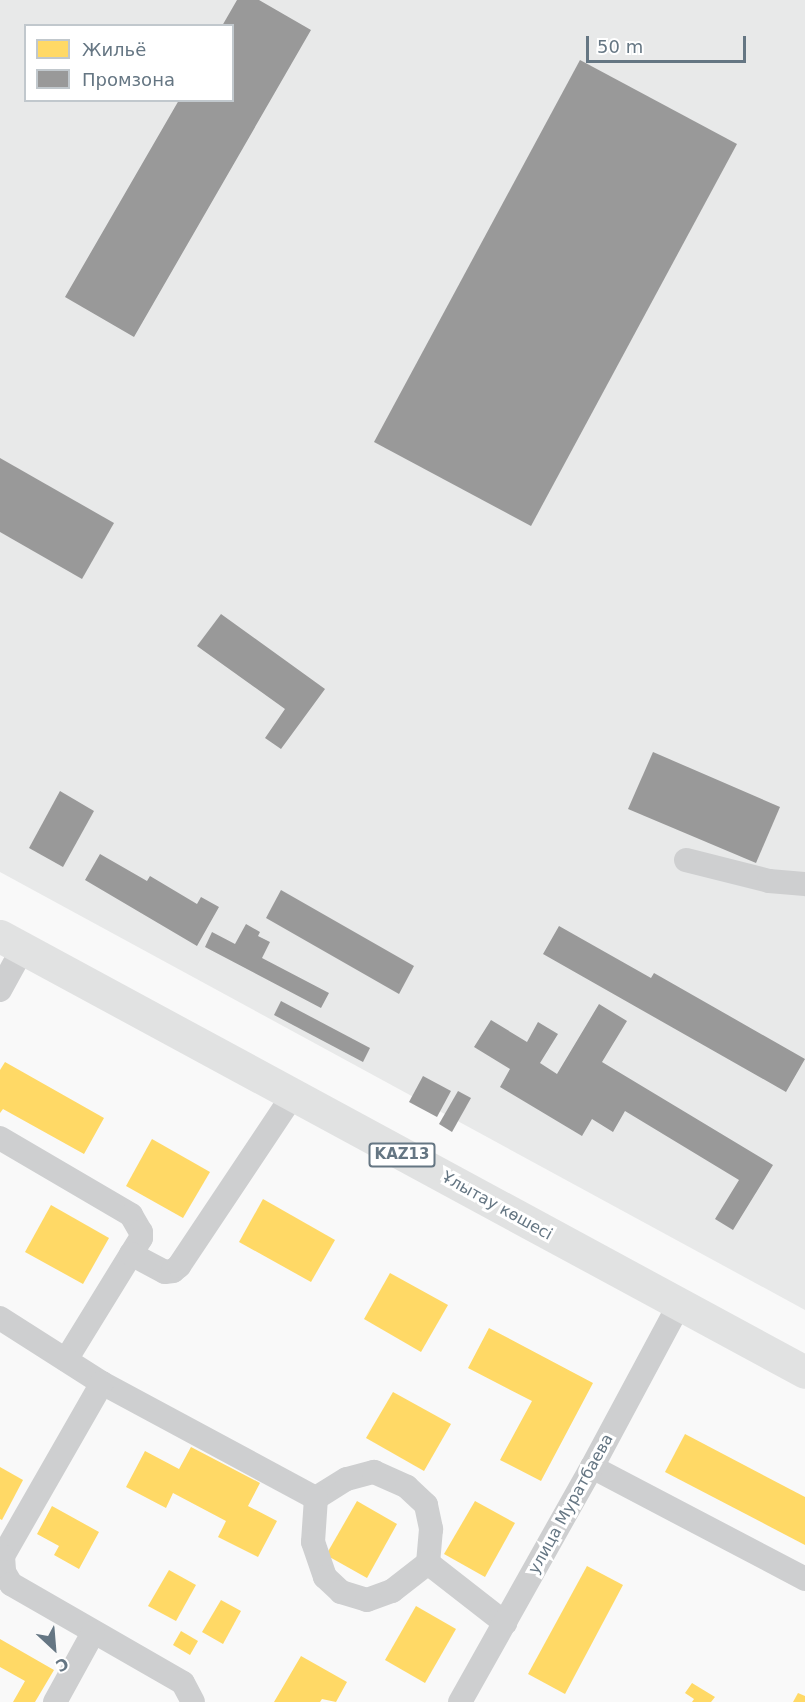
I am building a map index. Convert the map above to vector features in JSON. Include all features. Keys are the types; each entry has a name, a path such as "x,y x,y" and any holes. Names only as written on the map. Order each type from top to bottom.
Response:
{"main road":[{"name":"Ұлытау көшесі","path":"11,942 805,1372"}],"street":[{"path":"686,860 769,881 805,884"},
{"path":"0,990 11,942"},
{"path":"131,1254 165,1272 173,1271 179,1266 293,1095"},
{"path":"0,1138 131,1215 141,1232 141,1238 66,1360"},
{"name":"улица Муратбаева","path":"460,1702 592,1467 679,1305"},
{"path":"0,1318 102,1383 316,1498"},
{"path":"102,1383 3,1556 4,1572 11,1584 93,1634 183,1683 193,1702"},
{"path":"592,1467 805,1579"},
{"path":"374,1472 407,1487 426,1505 431,1529 428,1563 392,1591 368,1600 341,1592 325,1577 314,1542 316,1498 347,1479 374,1472"},
{"path":"428,1563 505,1623"},
{"path":"55,1702 93,1634"}],"shaded area":[{"path":"0,0 805,0 805,1310 0,872"}],"building: Жильё":[{"path":"5,1062 104,1118 84,1154 3,1109 0,1113 0,1070"},
{"path":"152,1139 210,1172 183,1218 126,1186"},
{"path":"263,1199 335,1240 311,1282 239,1242"},
{"path":"51,1205 109,1238 83,1284 25,1252"},
{"path":"390,1273 448,1305 421,1352 364,1319"},
{"path":"489,1328 593,1383 541,1481 500,1460 532,1401 468,1368"},
{"path":"393,1392 451,1424 424,1471 366,1438"},
{"path":"685,1434 805,1497 805,1545 665,1472"},
{"path":"191,1447 260,1483 248,1506 277,1521 258,1557 218,1537 226,1521 173,1493 166,1508 126,1487 145,1451 179,1469"},
{"path":"0,1467 23,1480 2,1520 0,1519"},
{"path":"357,1501 397,1524 367,1578 326,1555"},
{"path":"475,1501 515,1523 485,1577 444,1554"},
{"path":"52,1506 99,1532 79,1569 54,1555 59,1546 37,1534"},
{"path":"587,1566 623,1585 565,1694 528,1674"},
{"path":"169,1570 196,1585 176,1621 148,1606"},
{"path":"221,1600 241,1611 223,1644 202,1632"},
{"path":"416,1606 456,1629 425,1683 385,1660"},
{"path":"181,1631 198,1641 190,1655 173,1645"},
{"path":"0,1639 54,1670 35,1702 13,1702 25,1681 0,1667"},
{"path":"301,1656 347,1682 336,1702 322,1699 320,1702 274,1702"},
{"path":"692,1683 715,1697 711,1702 692,1702 694,1699 685,1693"},
{"path":"798,1693 805,1696 805,1702 793,1702"}],"building: Промзона":[{"path":"237,0 259,0 311,30 134,337 65,297 178,102 234,102 234,24 223,24"},
{"path":"580,60 737,144 531,526 374,442"},
{"path":"0,458 114,523 82,579 0,532"},
{"path":"221,614 325,689 281,749 265,738 285,709 197,646"},
{"path":"653,752 780,807 756,863 628,809"},
{"path":"60,791 94,811 63,867 29,848"},
{"path":"100,854 147,881 150,876 197,904 201,897 219,907 197,946 85,880"},
{"path":"281,890 414,966 399,994 266,918"},
{"path":"246,924 260,932 258,936 270,942 262,958 329,993 321,1008 205,947 212,932 235,944"},
{"path":"559,926 651,978 654,973 805,1059 786,1092 543,954"},
{"path":"281,1001 370,1048 363,1062 274,1015"},
{"path":"599,1004 627,1021 602,1062 773,1165 733,1230 715,1219 739,1180 625,1111 613,1132 592,1119 582,1136 500,1087 510,1069 474,1047 491,1020 527,1042 538,1022 558,1034 540,1063 557,1074"},
{"path":"423,1076 451,1091 437,1117 409,1102"},
{"path":"458,1091 471,1098 452,1132 439,1124"}]}
